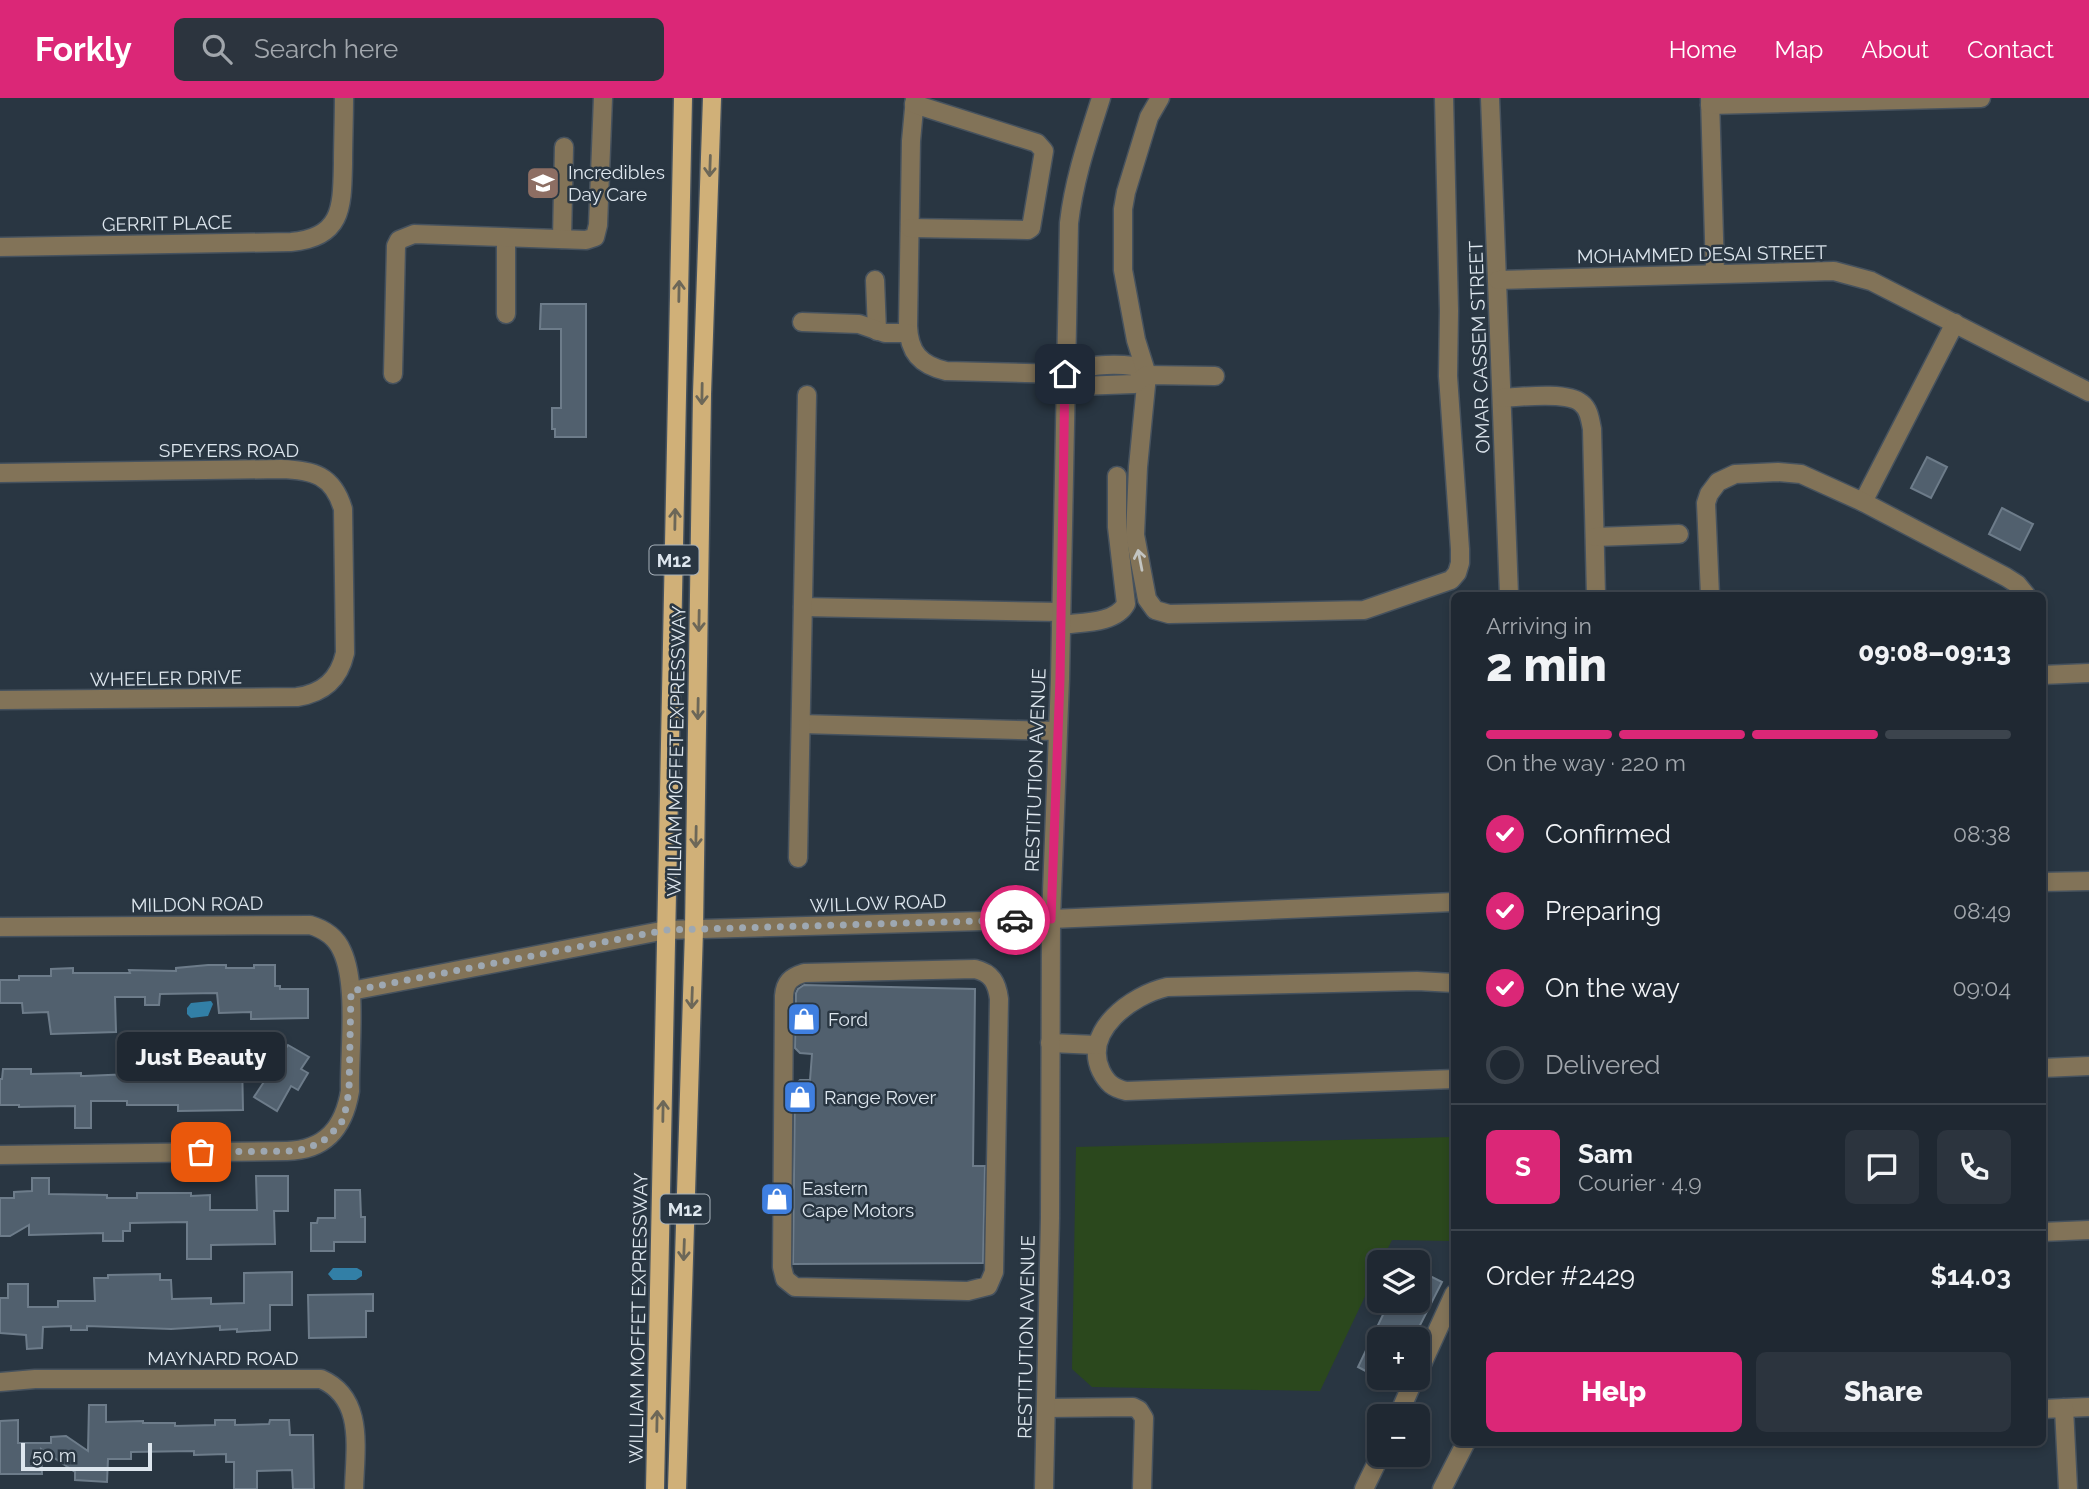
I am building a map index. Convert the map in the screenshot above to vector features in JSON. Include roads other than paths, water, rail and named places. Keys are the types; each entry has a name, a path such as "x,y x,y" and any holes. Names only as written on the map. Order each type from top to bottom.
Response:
{"main road":[{"name":"WILLIAM MOFFET EXPRESSWAY","path":"656,1489 683,98"},
{"name":"WILLIAM MOFFET EXPRESSWAY","path":"677,1489 695,930 702,394 712,98"}],"street":[{"name":"GERRIT PLACE","path":"0,247 291,242 317,237 331,227 341,209 344,98"},
{"path":"393,374 396,246 399,240 414,234 586,240 592,239 596,234 603,98"},
{"name":"RESTITUTION AVENUE","path":"1044,1489 1050,1218 1051,919 1069,234 1072,196 1101,98"},
{"path":"1160,98 1149,117 1123,209 1124,279 1136,340 1147,375 1135,535 1145,590 1155,610 1169,614 1364,610 1443,584 1457,573 1461,549 1448,376 1450,311 1444,98"},
{"name":"OMAR CASSEM STREET","path":"1490,98 1509,592"},
{"path":"1715,273 1710,102 1981,98"},
{"path":"910,228 1031,228 1044,151 1037,143 914,101 910,228 908,334 913,351 921,361 946,371 1065,374 1080,367 1136,366 1147,375 1215,376"},
{"path":"562,239 565,147"},
{"path":"506,238 506,314"},
{"name":"MOHAMMED DESAI STREET","path":"1498,280 1818,270 1844,273 1871,281 2089,392"},
{"path":"875,280 877,331"},
{"path":"802,322 859,324 877,331 908,334"},
{"path":"1863,502 1955,323"},
{"path":"798,858 807,395"},
{"path":"1502,398 1564,397 1576,400 1586,408 1592,429 1596,592"},
{"name":"SPEYERS ROAD","path":"0,473 281,469 309,471 318,475 334,488 340,499 344,522 345,653 340,670 329,684"},
{"path":"1710,592 1706,503 1713,487 1726,477 1741,472 1801,474 1863,502 2017,584 2024,592"},
{"path":"803,607 1061,618 1118,615 1126,604 1127,597 1117,527 1117,475"},
{"path":"1595,537 1679,534"},
{"path":"2046,675 2089,673"},
{"name":"WHEELER DRIVE","path":"0,700 297,697 313,694 329,684"},
{"path":"801,724 1058,731"},
{"path":"2046,882 2089,881"},
{"name":"WILLOW ROAD","path":"351,991 666,930 1051,919 1451,902"},
{"name":"MILDON ROAD","path":"0,927 310,925 327,932 342,949 351,991 347,1107 339,1126 321,1143 297,1151 0,1155"},
{"path":"983,971 995,982 999,999 996,1217 994,1272 990,1283 983,1289 968,1291 801,1289 789,1283 782,1267 784,996 787,983 804,973 983,971"},
{"path":"1451,983 1417,981 1167,987 1151,991 1128,1005 1115,1016 1097,1045 1099,1068 1105,1079 1110,1085 1126,1091 1451,1079"},
{"path":"1050,1043 1097,1045"},
{"path":"2046,1068 2089,1066"},
{"path":"2046,1232 2089,1230"},
{"path":"1430,1345 1451,1300"},
{"name":"MAYNARD ROAD","path":"0,1382 36,1379 321,1379 342,1392 353,1418 354,1489"},
{"path":"1046,1408 1133,1407 1139,1410 1144,1418 1142,1489"},
{"path":"2046,1409 2089,1407"},
{"path":"2064,1408 2068,1489"},
{"path":"1442,1489 1464,1446"},
{"path":"1364,1489 1375,1467"}],"water":[{"path":"211,1001 213,1004 208,1016 191,1018 187,1014 191,1003"},
{"path":"333,1268 357,1268 362,1271 362,1276 356,1280 333,1280 328,1274"}],"place":[{"name":"Incredibles Day Care","path":"543,183"},
{"name":"Ford","path":"804,1019"},
{"name":"Range Rover","path":"800,1097"},
{"name":"Just Beauty","path":"201,1152"},
{"name":"Eastern Cape Motors","path":"777,1199"}]}
